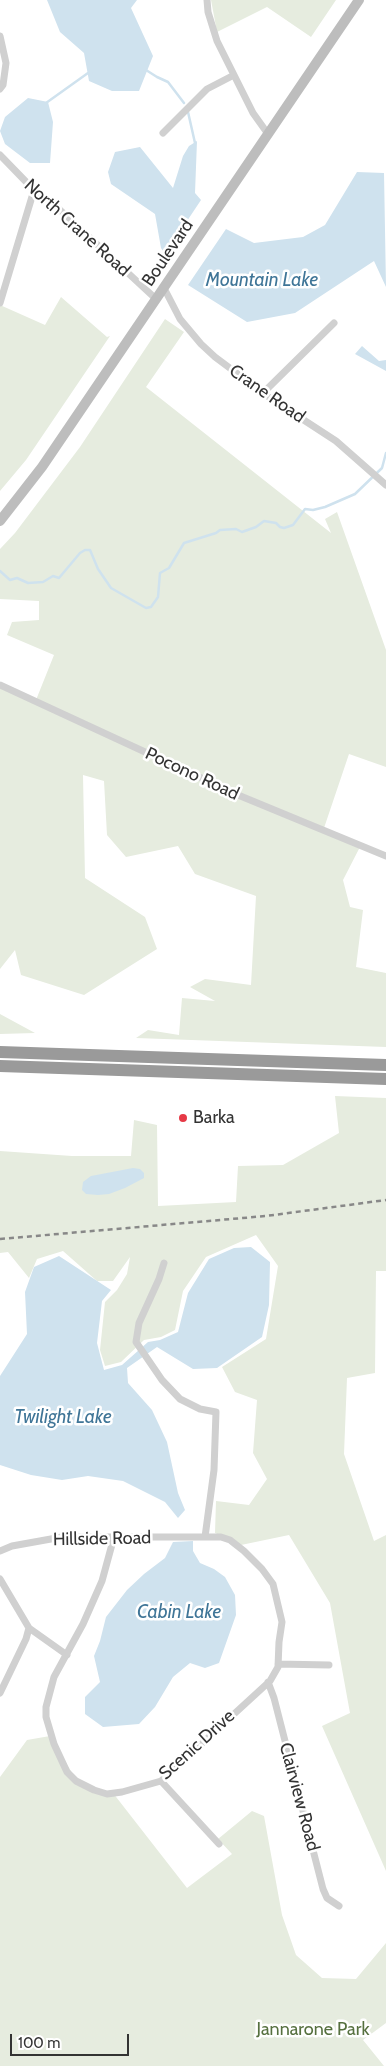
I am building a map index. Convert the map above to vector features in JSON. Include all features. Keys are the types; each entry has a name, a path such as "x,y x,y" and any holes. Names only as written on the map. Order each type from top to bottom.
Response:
{"highway":[{"path":"0,1052 386,1065"},
{"path":"0,1066 386,1079"}],"main road":[{"name":"Boulevard","path":"0,521 42,467 359,0"}],"street":[{"path":"207,0 208,12 217,41 253,112 268,134"},
{"path":"0,36 6,63 3,84 0,90"},
{"path":"162,133 207,89 234,75"},
{"name":"North Crane Road","path":"0,155 34,190 60,210 156,299"},
{"path":"0,303 34,190"},
{"name":"Crane Road","path":"164,288 180,319 201,344 263,392 330,437 386,485"},
{"path":"263,392 334,323"},
{"name":"Pocono Road","path":"0,685 238,795 386,856"},
{"path":"164,1263 159,1279 139,1323 136,1342 162,1380 180,1399 189,1404 216,1412 214,1470 205,1536"},
{"name":"Hillside Road","path":"0,1551 12,1546 62,1537 205,1536"},
{"name":"Scenic Drive","path":"114,1537 102,1581 50,1687 46,1717 54,1744 67,1772 76,1781 107,1794 122,1792 161,1781 268,1682 278,1667 282,1622 273,1584 256,1563 230,1540 205,1536"},
{"path":"0,1579 29,1628 67,1655"},
{"path":"0,1693 26,1639 29,1628"},
{"path":"278,1664 328,1665"},
{"name":"Clairview Road","path":"268,1682 274,1698 323,1889 327,1898 339,1906"},
{"path":"161,1781 219,1844"}],"green space":[{"path":"211,0 336,0 311,37 267,7 217,32"},
{"path":"61,297 107,337 110,336 26,460 0,491 0,305 45,325"},
{"path":"165,319 184,332 146,387 331,533 325,519 337,512 386,650 386,767 349,754 324,828 361,845 343,880 350,907 363,910 356,967 386,973 386,1047 136,1038 148,1030 179,1035 182,998 215,1001 190,987 205,979 251,985 256,896 195,874 178,846 126,857 107,835 104,781 83,775 85,878 145,917 157,949 84,995 21,975 15,950 0,969 0,683 36,700 54,655 7,635 12,622 39,620 39,601 0,599 0,549 15,533 80,447"},
{"path":"0,1014 35,1033 0,1034"},
{"path":"335,1096 386,1098 386,1271 376,1271 375,1373 347,1378 344,1454 374,1541 386,1535 386,1871 322,1726 350,1713 330,1603 289,1535 241,1545 215,1533 216,1501 249,1505 267,1479 253,1453 257,1400 235,1392 222,1367 266,1339 278,1266 256,1235 206,1257 183,1291 175,1330 161,1337 144,1340 121,1362 105,1366 100,1350 105,1302 117,1290 127,1274 130,1257 113,1281 97,1281 63,1251 37,1259 29,1278 8,1252 0,1253 0,1151 72,1156 131,1156 134,1120 157,1125 158,1206 236,1202 238,1166 283,1165 339,1133"},
{"name":"Jannarone Park","path":"50,1736 78,1783 113,1793 187,1888 232,1854 218,1839 252,1811 264,1816 282,1915 296,1955 322,1978 356,1979 386,1943 386,2023 363,2040 384,2066 0,2066 0,1777 27,1740"}],"water":[{"path":"47,0 137,0 131,8 153,56 139,91 112,91 89,81 84,53 60,32"},
{"path":"28,98 48,102 53,122 50,163 30,163 5,144 0,131 5,117"},
{"path":"197,141 195,193 201,200 165,254 161,248 155,214 111,184 108,172 115,152 140,147 173,188 183,156 189,146"},
{"name":"Mountain Lake","path":"357,172 384,173 386,287 374,261 295,313 247,322 188,285 226,229 254,243 303,237 325,225"},
{"path":"362,346 379,361 386,360 386,371 355,354"},
{"path":"133,1168 140,1169 144,1173 144,1178 125,1188 109,1194 98,1195 86,1194 82,1190 83,1182 91,1176"},
{"name":"Twilight Lake","path":"251,1247 270,1262 269,1305 262,1337 217,1368 193,1369 157,1347 127,1368 128,1383 152,1410 167,1442 178,1493 185,1510 178,1518 165,1502 123,1481 88,1476 62,1480 31,1475 0,1465 0,1376 27,1334 25,1292 34,1267 59,1256 111,1290 102,1301 97,1343 104,1370 122,1365 148,1342 160,1340 178,1332 188,1293 209,1259 234,1248"},
{"name":"Cabin Lake","path":"193,1541 193,1551 200,1563 214,1569 225,1577 235,1595 236,1615 219,1663 205,1668 190,1663 173,1677 155,1707 139,1724 103,1727 85,1714 85,1697 100,1682 94,1656 106,1617 127,1590 165,1558 173,1542"}],"waterway":[{"path":"146,70 168,82 184,103"},
{"path":"46,103 88,73 91,73"},
{"path":"188,112 195,143"},
{"path":"0,571 10,580 17,578 28,583 43,582 53,576 59,578 80,553 90,550 98,569 111,588 146,608 151,607 158,597 160,573 169,568 184,543 220,530 236,529 242,532 256,527 264,521 276,523 284,528 293,525 305,509 313,510 325,507 355,494 382,468 386,453"}],"railway":[{"path":"0,1239 266,1216 386,1200"}],"place":[{"name":"Barka","path":"183,1118"}]}
